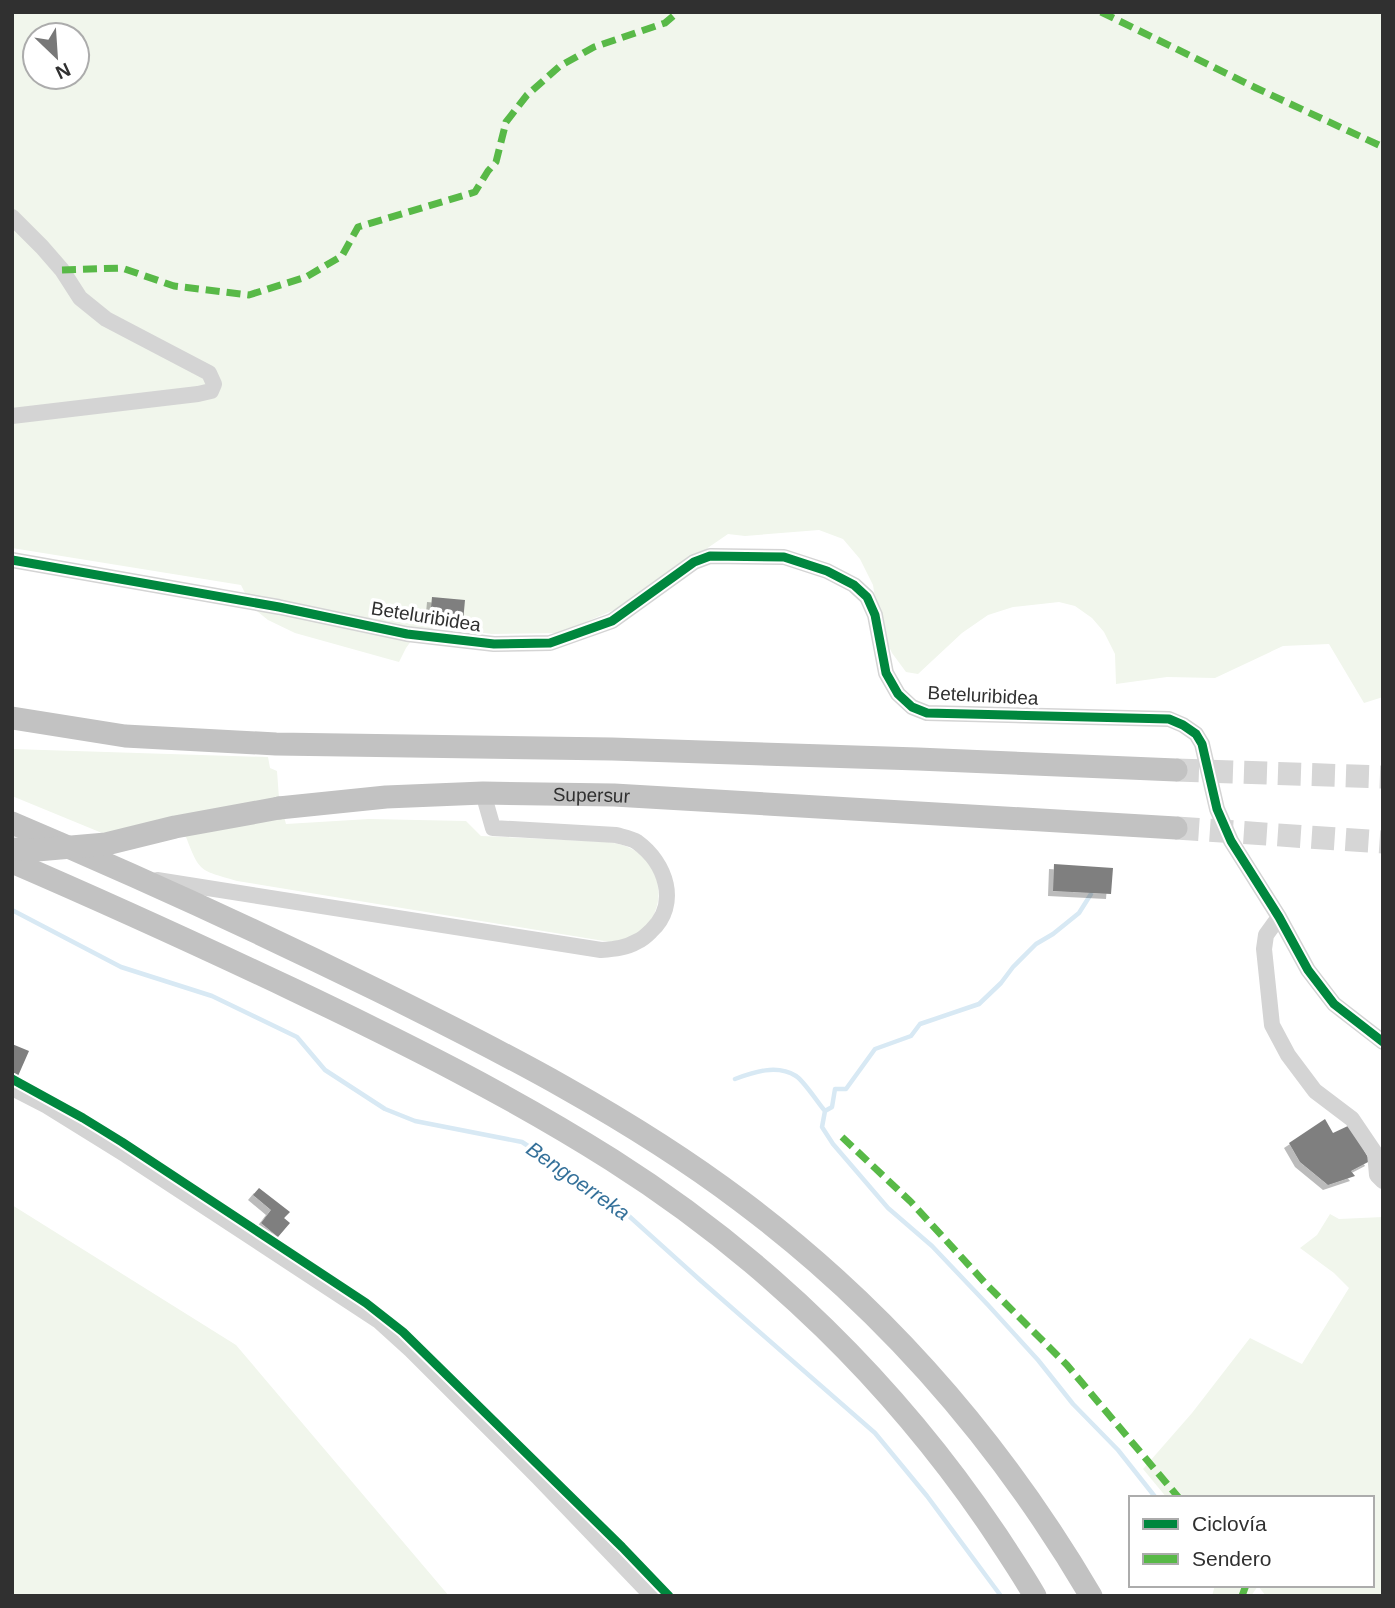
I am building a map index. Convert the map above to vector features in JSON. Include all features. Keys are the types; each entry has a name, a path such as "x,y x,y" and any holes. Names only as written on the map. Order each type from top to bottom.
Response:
{"highway":[{"path":"12,718 125,736 276,744 626,750 918,759 1176,771"},
{"name":"Supersur","path":"12,849 37,850 106,844 175,827 279,808 386,797 483,793 614,795 1176,828"},
{"path":"12,823 136,877 329,967 513,1059 636,1131 740,1200 849,1292 934,1378 1009,1469 1091,1596"},
{"path":"12,862 214,952 423,1053 555,1125 667,1197 797,1301 850,1353 939,1455 980,1511 1035,1596"}],"street":[{"path":"12,217 49,254 80,298 106,319 209,373 214,384 211,391 198,394 12,416"},
{"name":"Beteluribidea","path":"12,560 279,607 407,634 494,644 550,643 612,621 694,562 710,556 784,557 827,570 853,585 867,597 874,615 886,673 898,694 912,707 927,713 1169,719 1183,724 1196,734 1202,744 1217,809 1231,841 1279,917 1308,970 1334,1004 1383,1042"},
{"path":"136,877 601,950 622,948 641,940 655,927 665,912 668,898 663,873 652,856 634,840 616,835 493,828 483,793"},
{"path":"1279,917 1266,934 1264,949 1272,1025 1287,1055 1315,1091 1352,1119 1375,1153 1377,1175 1383,1181"},
{"path":"12,1088 47,1106 126,1155 379,1321 538,1477 652,1596"}],"shaded area":[{"path":"12,12 1383,12 1383,697 1364,703 1329,644 1283,646 1215,678 1167,677 1116,684 1115,654 1104,632 1092,618 1075,606 1059,602 1013,607 988,615 962,633 918,674 906,672 892,653 880,628 873,585 860,559 843,539 819,530 745,536 728,534 623,606 560,633 492,634 436,627 414,637 399,662 295,633 268,620 252,607 241,585 12,548"},
{"path":"12,749 268,757 270,768 277,771 279,798 286,824 369,819 466,821 481,836 613,843 627,846 651,866 656,877 658,900 650,921 642,930 630,938 610,942 237,881 203,869 186,837 102,833 12,796"},
{"path":"12,1205 236,1345 449,1596 12,1596"},
{"path":"1330,1214 1339,1219 1383,1217 1383,1596 1266,1596 1259,1587 1374,1587 1374,1496 1165,1496 1143,1469 1192,1413 1250,1338 1302,1364 1349,1288 1334,1273 1300,1248 1317,1235"},
{"path":"1214,1587 1257,1587 1251,1596 1212,1596"}],"building":[{"path":"432,597 465,600 463,622 430,619"},
{"path":"1054,864 1113,868 1111,894 1053,891"},
{"path":"12,1044 29,1051 18,1076 12,1074"},
{"path":"1325,1119 1333,1133 1350,1125 1370,1161 1351,1171 1355,1176 1328,1185 1300,1162 1289,1143"},
{"path":"259,1188 290,1212 284,1218 290,1223 278,1237 261,1223 271,1210 253,1195"}],"waterway":[{"path":"825,1111 832,1107 835,1089 846,1089 875,1049 911,1036 920,1024 979,1004 1036,944 1079,913 1091,894"},
{"name":"Bengoerreka","path":"12,910 121,967 212,996 297,1037 325,1070 385,1109 415,1121 522,1142 610,1199 875,1433 927,1496 1001,1596"},
{"path":"735,1079 773,1070 789,1072 796,1076 825,1111 822,1127 833,1144 888,1208 932,1246 988,1305 1038,1360 1073,1404 1118,1450 1154,1496"}],"tunnel":[{"path":"1176,770 1383,777"},
{"path":"1176,828 1383,842"}],"marked path":[{"path":"62,270 122,268 174,286 249,295 306,277 342,256 358,227 475,192 496,162 506,122 527,95 560,66 594,47 665,23 678,12"},
{"path":"1101,12 1383,147"},
{"path":"842,1137 911,1202 987,1285 1067,1365 1177,1496"},
{"path":"1242,1596 1245,1587"}],"cycle path":[{"path":"12,560 279,607 407,634 494,644 550,643 612,621 694,562 710,556 784,557 827,571 854,585 867,597 875,615 886,673 898,694 912,707 927,713 1169,719 1196,734 1202,744 1217,809 1231,841 1279,917 1308,970 1334,1004 1383,1042"},
{"path":"12,1079 122,1142 366,1303 403,1332 669,1596"}]}
